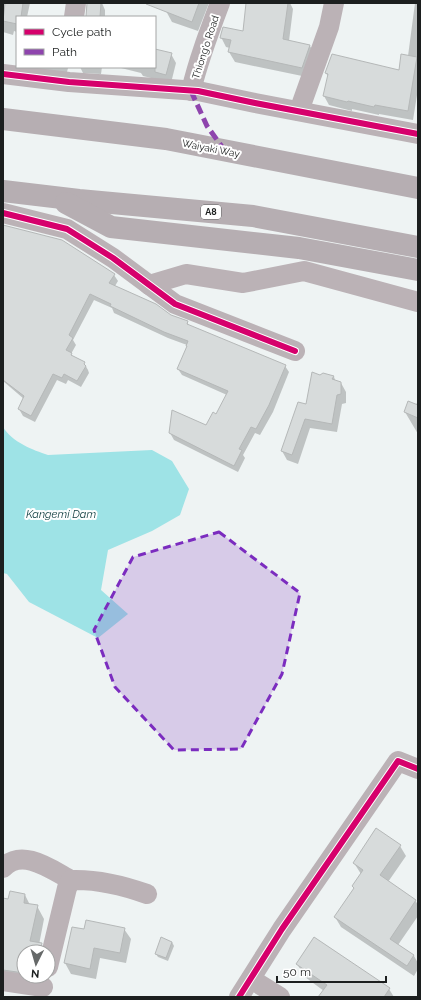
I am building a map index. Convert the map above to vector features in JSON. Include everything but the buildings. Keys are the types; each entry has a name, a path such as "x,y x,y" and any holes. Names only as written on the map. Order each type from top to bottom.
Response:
{"highway":[{"name":"Waiyaki Way","path":"3,119 166,139 416,185"},
{"name":"A8","path":"3,191 56,198 253,216 418,247"},
{"path":"56,198 111,227 299,248 418,270"}],"street":[{"path":"74,16 76,3"},
{"name":"Thiong'o Road","path":"192,91 197,68 220,3"},
{"path":"300,111 329,27 334,3"},
{"path":"3,74 70,75 198,91 417,134"},
{"path":"3,213 67,228 113,258 175,304 295,351"},
{"path":"148,285 186,274 243,283 304,271 418,302"},
{"path":"239,997 287,922 398,761 418,769"},
{"path":"3,868 18,858 30,859 72,880 89,879 125,886 147,894"},
{"path":"54,944 67,888 72,880"},
{"path":"250,978 280,997"},
{"path":"3,981 43,987"}],"highlighted area":[{"path":"219,532 300,593 282,674 241,749 174,750 115,687 94,630 133,557"}],"water":[{"name":"Kangemi Dam","path":"3,427 17,441 48,455 152,450 172,461 189,489 180,515 152,531 108,550 101,590 128,614 98,638 29,602 7,574 3,573"}],"marked path":[{"path":"191,91 207,126 225,151"}],"cycle path":[{"path":"3,74 69,82 198,91 418,134"},
{"path":"3,213 67,229 113,258 175,304 295,351"},
{"path":"239,997 282,929 398,761 418,769"}]}
